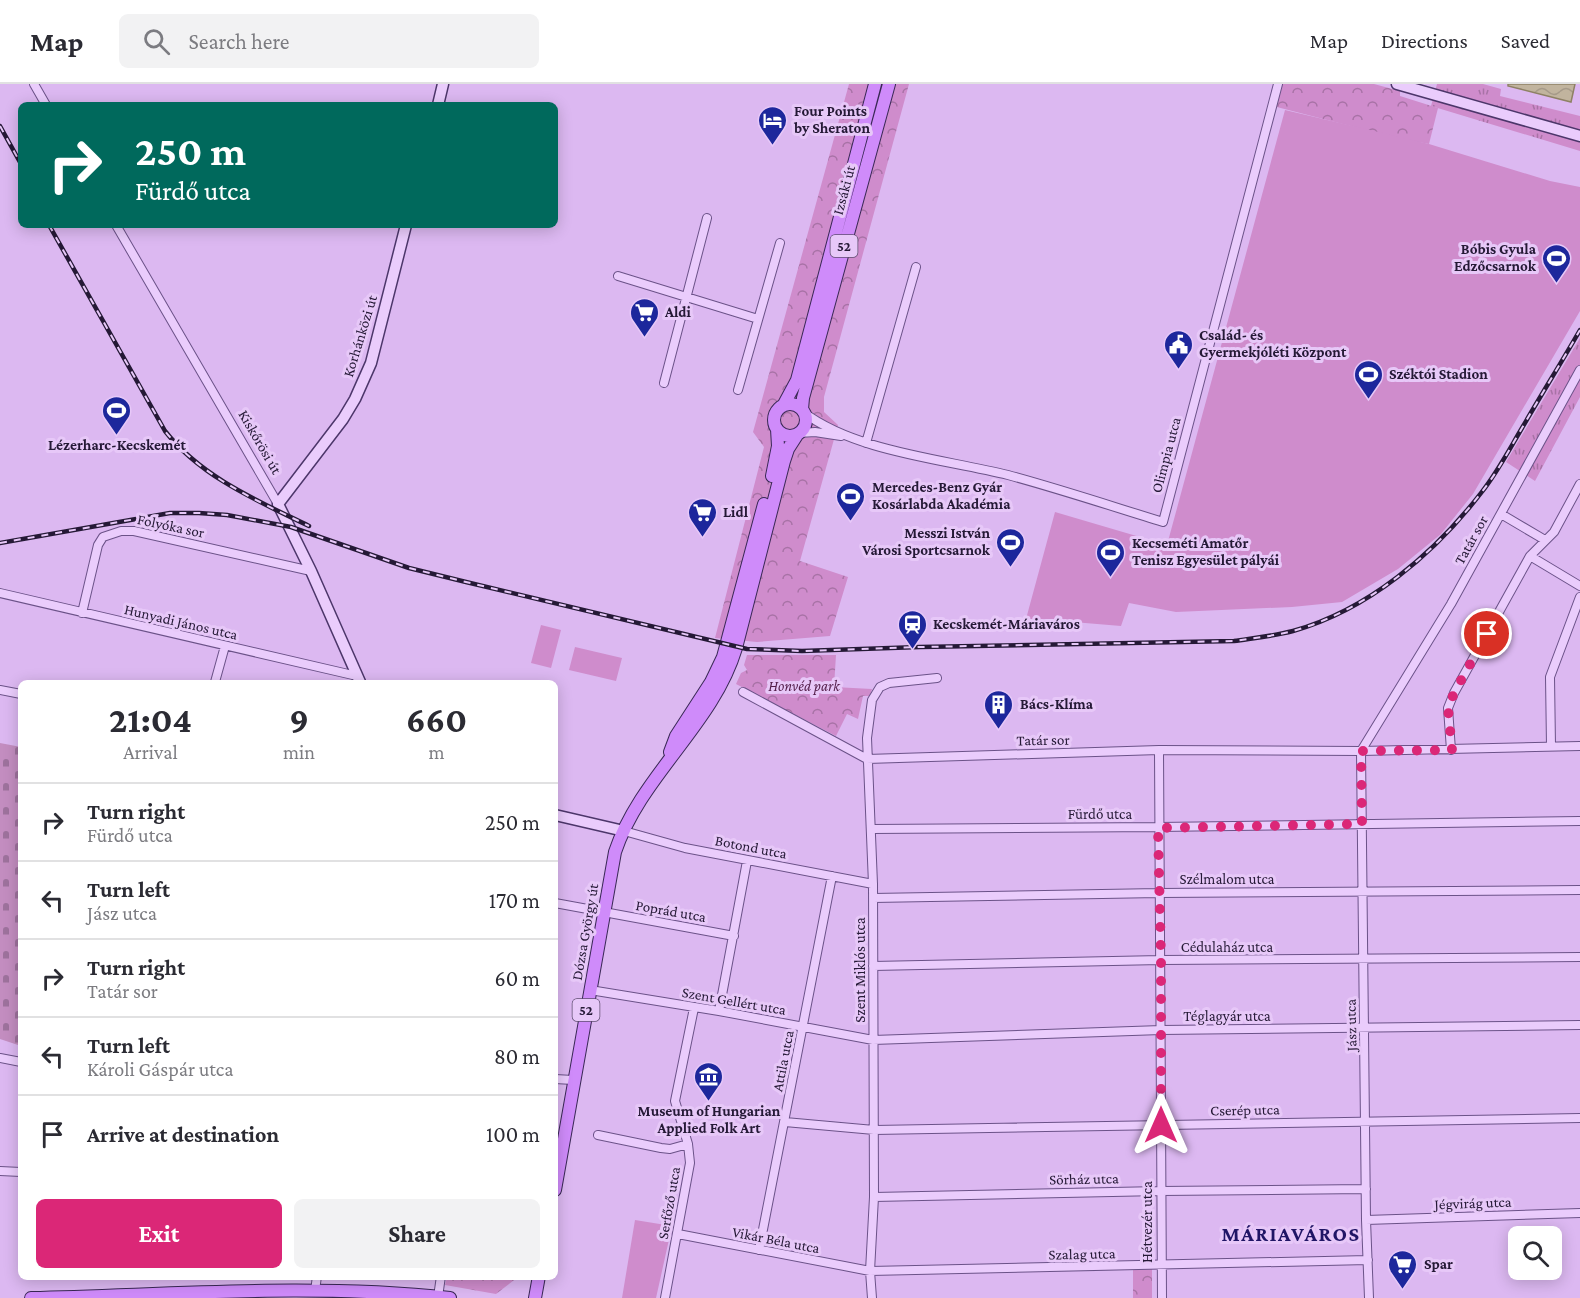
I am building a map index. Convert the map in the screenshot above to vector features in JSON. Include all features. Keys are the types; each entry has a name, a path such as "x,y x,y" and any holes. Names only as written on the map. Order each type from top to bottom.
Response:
{"main road":[{"name":"Izsáki út","path":"783,406 797,380 875,84"},
{"name":"Izsáki út","path":"803,410 803,398 889,84"},
{"path":"783,406 792,404 803,410"},
{"name":"52","path":"720,677 736,603 775,464 778,446 775,415 783,406"},
{"name":"52","path":"720,677 736,648 788,448 805,424 803,410"},
{"path":"777,429 786,436 798,434"},
{"name":"Dózsa György út","path":"558,1172 615,852 637,804 684,740 720,677"},
{"path":"536,1298 538,1280"},
{"path":"32,1298 297,1294 315,1291 444,1297"}],"street":[{"path":"34,84 44,102"},
{"path":"439,102 443,84"},
{"name":"Olimpia utca","path":"803,410 824,426 866,443 1007,475 1162,522 1278,84"},
{"path":"1397,84 1580,136"},
{"path":"664,383 707,218"},
{"name":"Kiskőrösi út","path":"118,228 278,504 311,571 358,679"},
{"name":"Korhánközi út","path":"278,504 343,419 355,399 371,363 405,228"},
{"path":"738,390 780,243"},
{"path":"866,443 916,267"},
{"path":"618,276 758,319"},
{"name":"Tatár sor","path":"1361,751 1451,604 1580,370"},
{"name":"Olimpia utca","path":"798,434 815,432 851,438"},
{"path":"1452,750 1448,708 1454,693 1530,556 1554,532 1580,484"},
{"path":"1501,514 1545,540"},
{"name":"Folyóka sor","path":"82,613 98,545 103,537 121,531 134,531 311,571"},
{"path":"1530,556 1580,586"},
{"name":"Hunyadi János utca","path":"0,593 358,679"},
{"path":"1551,746 1550,677 1580,597"},
{"path":"216,680 225,646"},
{"name":"Szent Miklós utca","path":"872,1298 870,1271 874,1197 873,884 867,759 868,729 872,700 880,687 889,683 937,678"},
{"path":"0,690 18,693"},
{"path":"743,692 867,759"},
{"name":"Tatár sor","path":"867,759 1159,750 1361,751 1580,746"},
{"name":"Hétvezér utca","path":"1159,750 1162,1298"},
{"name":"Jász utca","path":"1361,751 1366,1220 1370,1298"},
{"path":"558,816 624,831"},
{"name":"Fürdő utca","path":"872,829 1158,828 1580,821"},
{"name":"Botond utca","path":"624,831 685,848 873,884"},
{"path":"719,1011 747,861"},
{"name":"Attila utca","path":"759,1250 832,876"},
{"name":"Szélmalom utca","path":"873,898 1580,890"},
{"name":"Poprád utca","path":"558,904 734,936"},
{"name":"Cédulaház utca","path":"873,966 1161,960 1580,957"},
{"name":"Szent Gellért utca","path":"590,990 719,1011 873,1041"},
{"name":"Serfőző utca","path":"665,1298 690,1163 688,1144 675,1101 694,1008"},
{"name":"Téglagyár utca","path":"873,1041 1161,1030 1580,1025"},
{"path":"0,1058 18,1061"},
{"path":"558,1078 573,1080"},
{"name":"Cserép utca","path":"785,1122 874,1130 1580,1118"},
{"path":"598,1135 670,1149 688,1144"},
{"path":"0,1171 18,1172"},
{"name":"Sörház utca","path":"874,1197 1160,1191 1366,1190"},
{"name":"Jégvirág utca","path":"1366,1220 1580,1213"},
{"name":"Vikár Béla utca","path":"678,1234 870,1271"},
{"name":"Szalag utca","path":"870,1271 1368,1260"},
{"path":"315,1291 316,1280"},
{"path":"442,1280 444,1297"}],"green space":[{"path":"849,84 909,84 824,397 824,412 838,425 800,561 848,577 830,636 757,642 715,638 764,447 753,432"},
{"path":"1274,84 1374,84 1400,91 1400,96 1438,108 1429,144 1269,105"},
{"path":"1437,84 1483,84 1501,89 1500,96 1580,116 1580,151 1431,106"},
{"name":"Széktói Stadion","path":"1285,110 1429,144 1550,181 1580,187 1580,311 1473,494 1441,534 1398,569 1342,602 1292,607 1176,612 1129,603 1121,626 1073,622 1072,625 1061,621 1026,619 1055,512 1167,545"},
{"path":"1580,338 1580,397 1535,481 1506,462"},
{"path":"541,625 561,630 551,668 531,663"},
{"path":"575,647 622,658 616,681 569,670"},
{"name":"Honvéd park","path":"747,655 836,655 834,687 872,689 870,696 863,696 858,719 847,714 836,736 736,684 741,673 747,670 744,665"},
{"path":"0,743 18,746 18,1045 0,1039"},
{"path":"635,1220 672,1226 656,1298 622,1298"},
{"path":"1152,1269 1152,1298 1133,1298 1133,1270"},
{"path":"446,1280 514,1280 496,1294 445,1285"}],"water":[{"path":"1508,84 1575,84 1571,102 1508,86"}],"railway":[{"path":"0,126 18,159"},
{"path":"51,228 165,431 179,447 213,475 309,526"},
{"path":"0,543 170,513 227,515 291,527 409,568 747,649 802,651 1234,641 1264,637 1321,622 1347,609 1398,577 1421,558 1463,516 1492,478 1580,330"}],"place":[{"name":"Four Points by Sheraton","path":"773,146"},
{"name":"Bóbis Gyula Edzőcsarnok","path":"1557,284"},
{"name":"Aldi","path":"644,338"},
{"name":"Család- és Gyermekjóléti Központ","path":"1178,370"},
{"name":"Széktói Stadion","path":"1368,400"},
{"name":"Lézerharc-Kecskemét","path":"117,436"},
{"name":"Mercedes-Benz Gyár Kosárlabda Akadémia","path":"851,522"},
{"name":"Lidl","path":"702,538"},
{"name":"Messzi István Városi Sportcsarnok","path":"1011,568"},
{"name":"Kecseméti Amatőr Tenisz Egyesület pályái","path":"1111,578"},
{"name":"Kecskemét-Máriaváros","path":"912,650"},
{"name":"Bács-Klíma","path":"999,730"},
{"name":"Museum of Hungarian Applied Folk Art","path":"709,1102"},
{"name":"Spar","path":"1403,1290"}],"district":[{"name":"MÁRIAVÁROS","path":"1291,1234"}],"route":[{"path":"1161,1125 1158,828 1362,824 1361,751 1452,750 1448,708 1487,634"}]}
